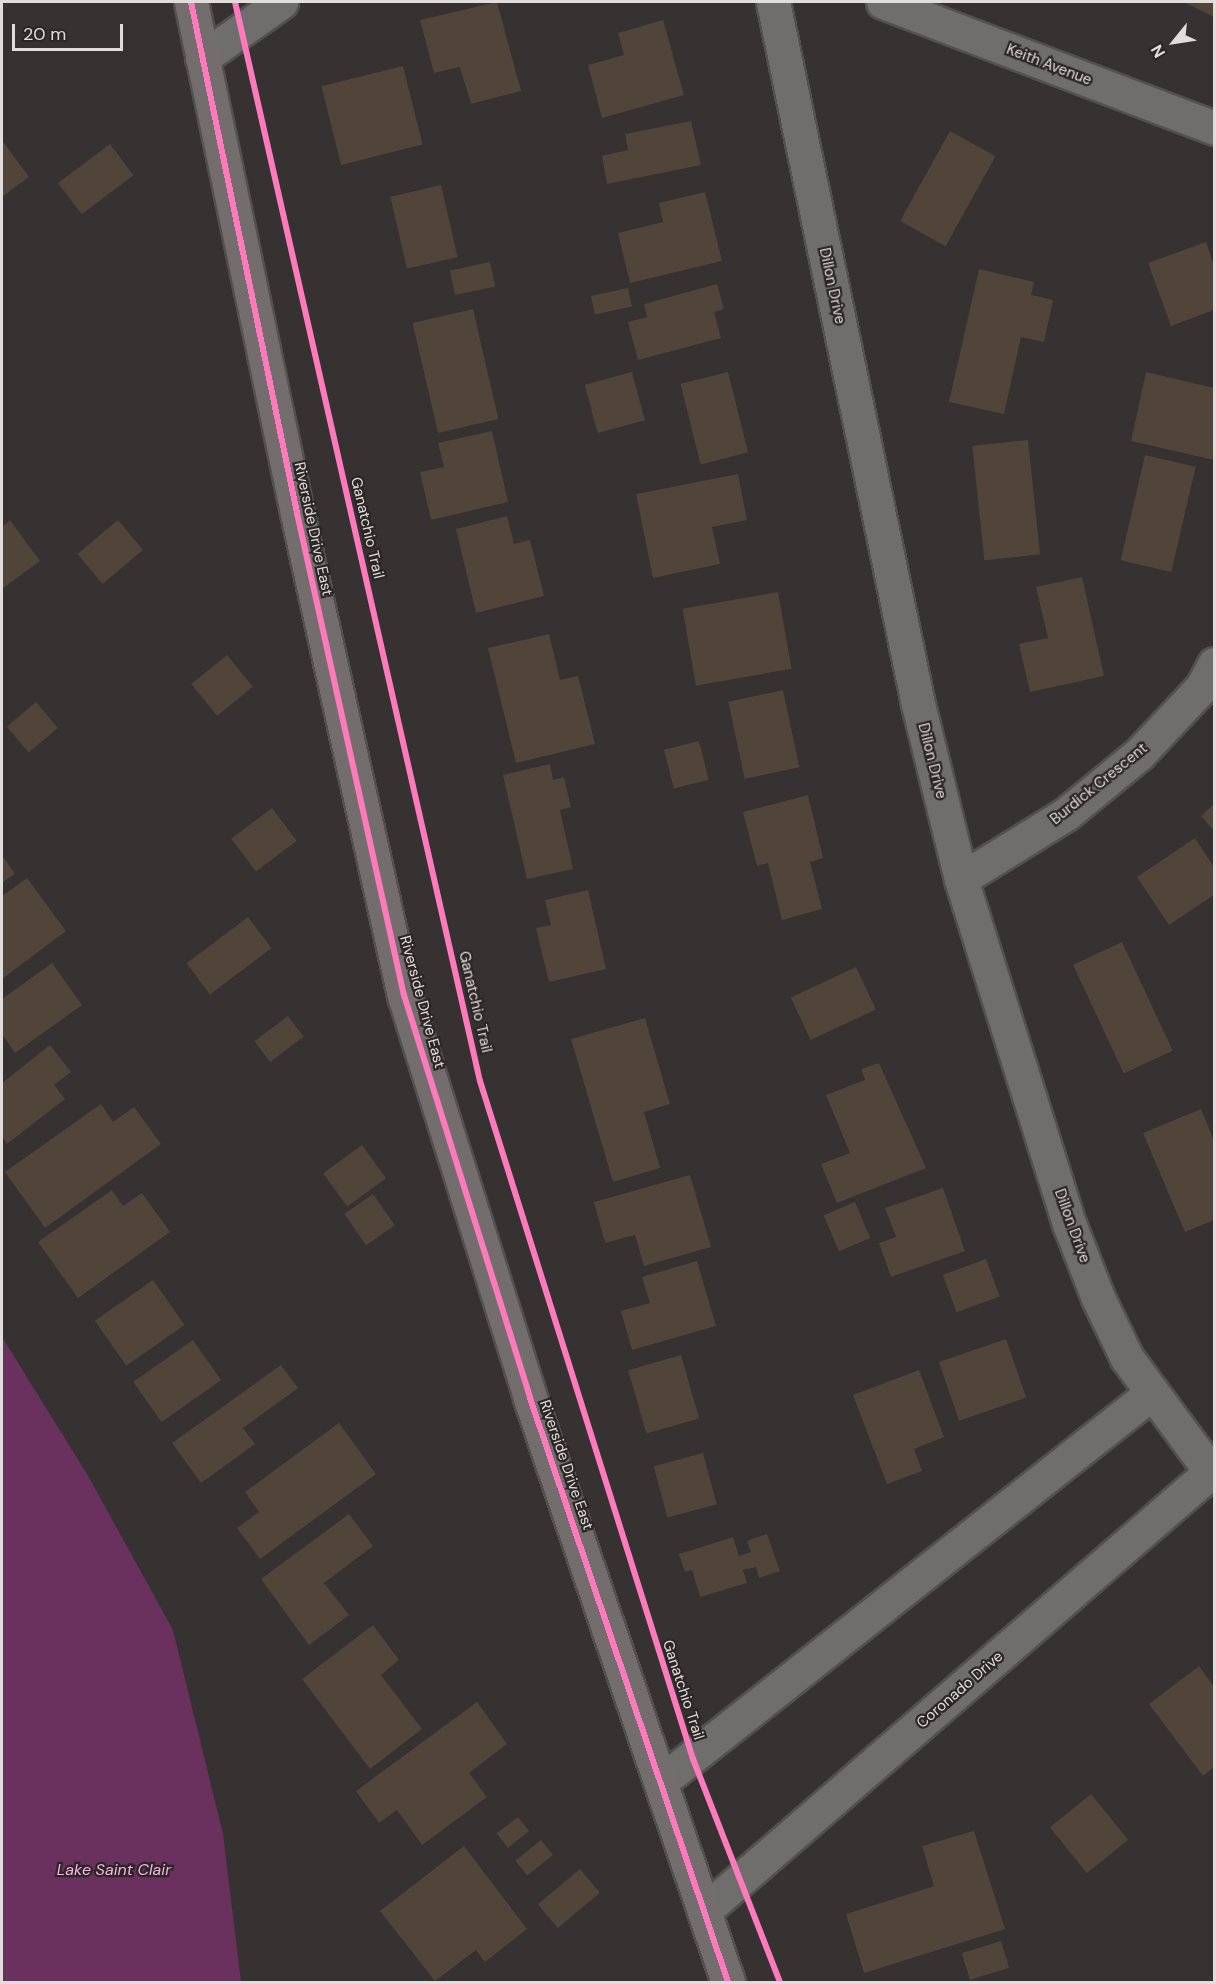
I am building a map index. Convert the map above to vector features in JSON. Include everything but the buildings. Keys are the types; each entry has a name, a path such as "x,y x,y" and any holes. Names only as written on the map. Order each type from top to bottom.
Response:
{"main road":[{"name":"Riverside Drive East","path":"191,2 404,995 530,1398 663,1780 728,1983"}],"street":[{"path":"202,58 281,2"},
{"name":"Dillon Drive","path":"773,2 918,704 961,879 1070,1226 1126,1358 1213,1472"},
{"name":"Keith Avenue","path":"884,2 1215,128"},
{"name":"Burdick Crescent","path":"961,879 1066,814 1139,754 1202,687 1215,664"},
{"path":"663,1780 1152,1393"},
{"name":"Coronado Drive","path":"704,1911 1213,1472"}],"water":[{"name":"Lake Saint Clair","path":"2,1337 87,1474 173,1630 223,1834 241,1982 2,1982"}],"cycle path":[{"path":"191,2 297,513 404,995 530,1398 728,1982"},
{"name":"Ganatchio Trail","path":"235,2 480,1081 693,1759 780,1982"}]}
